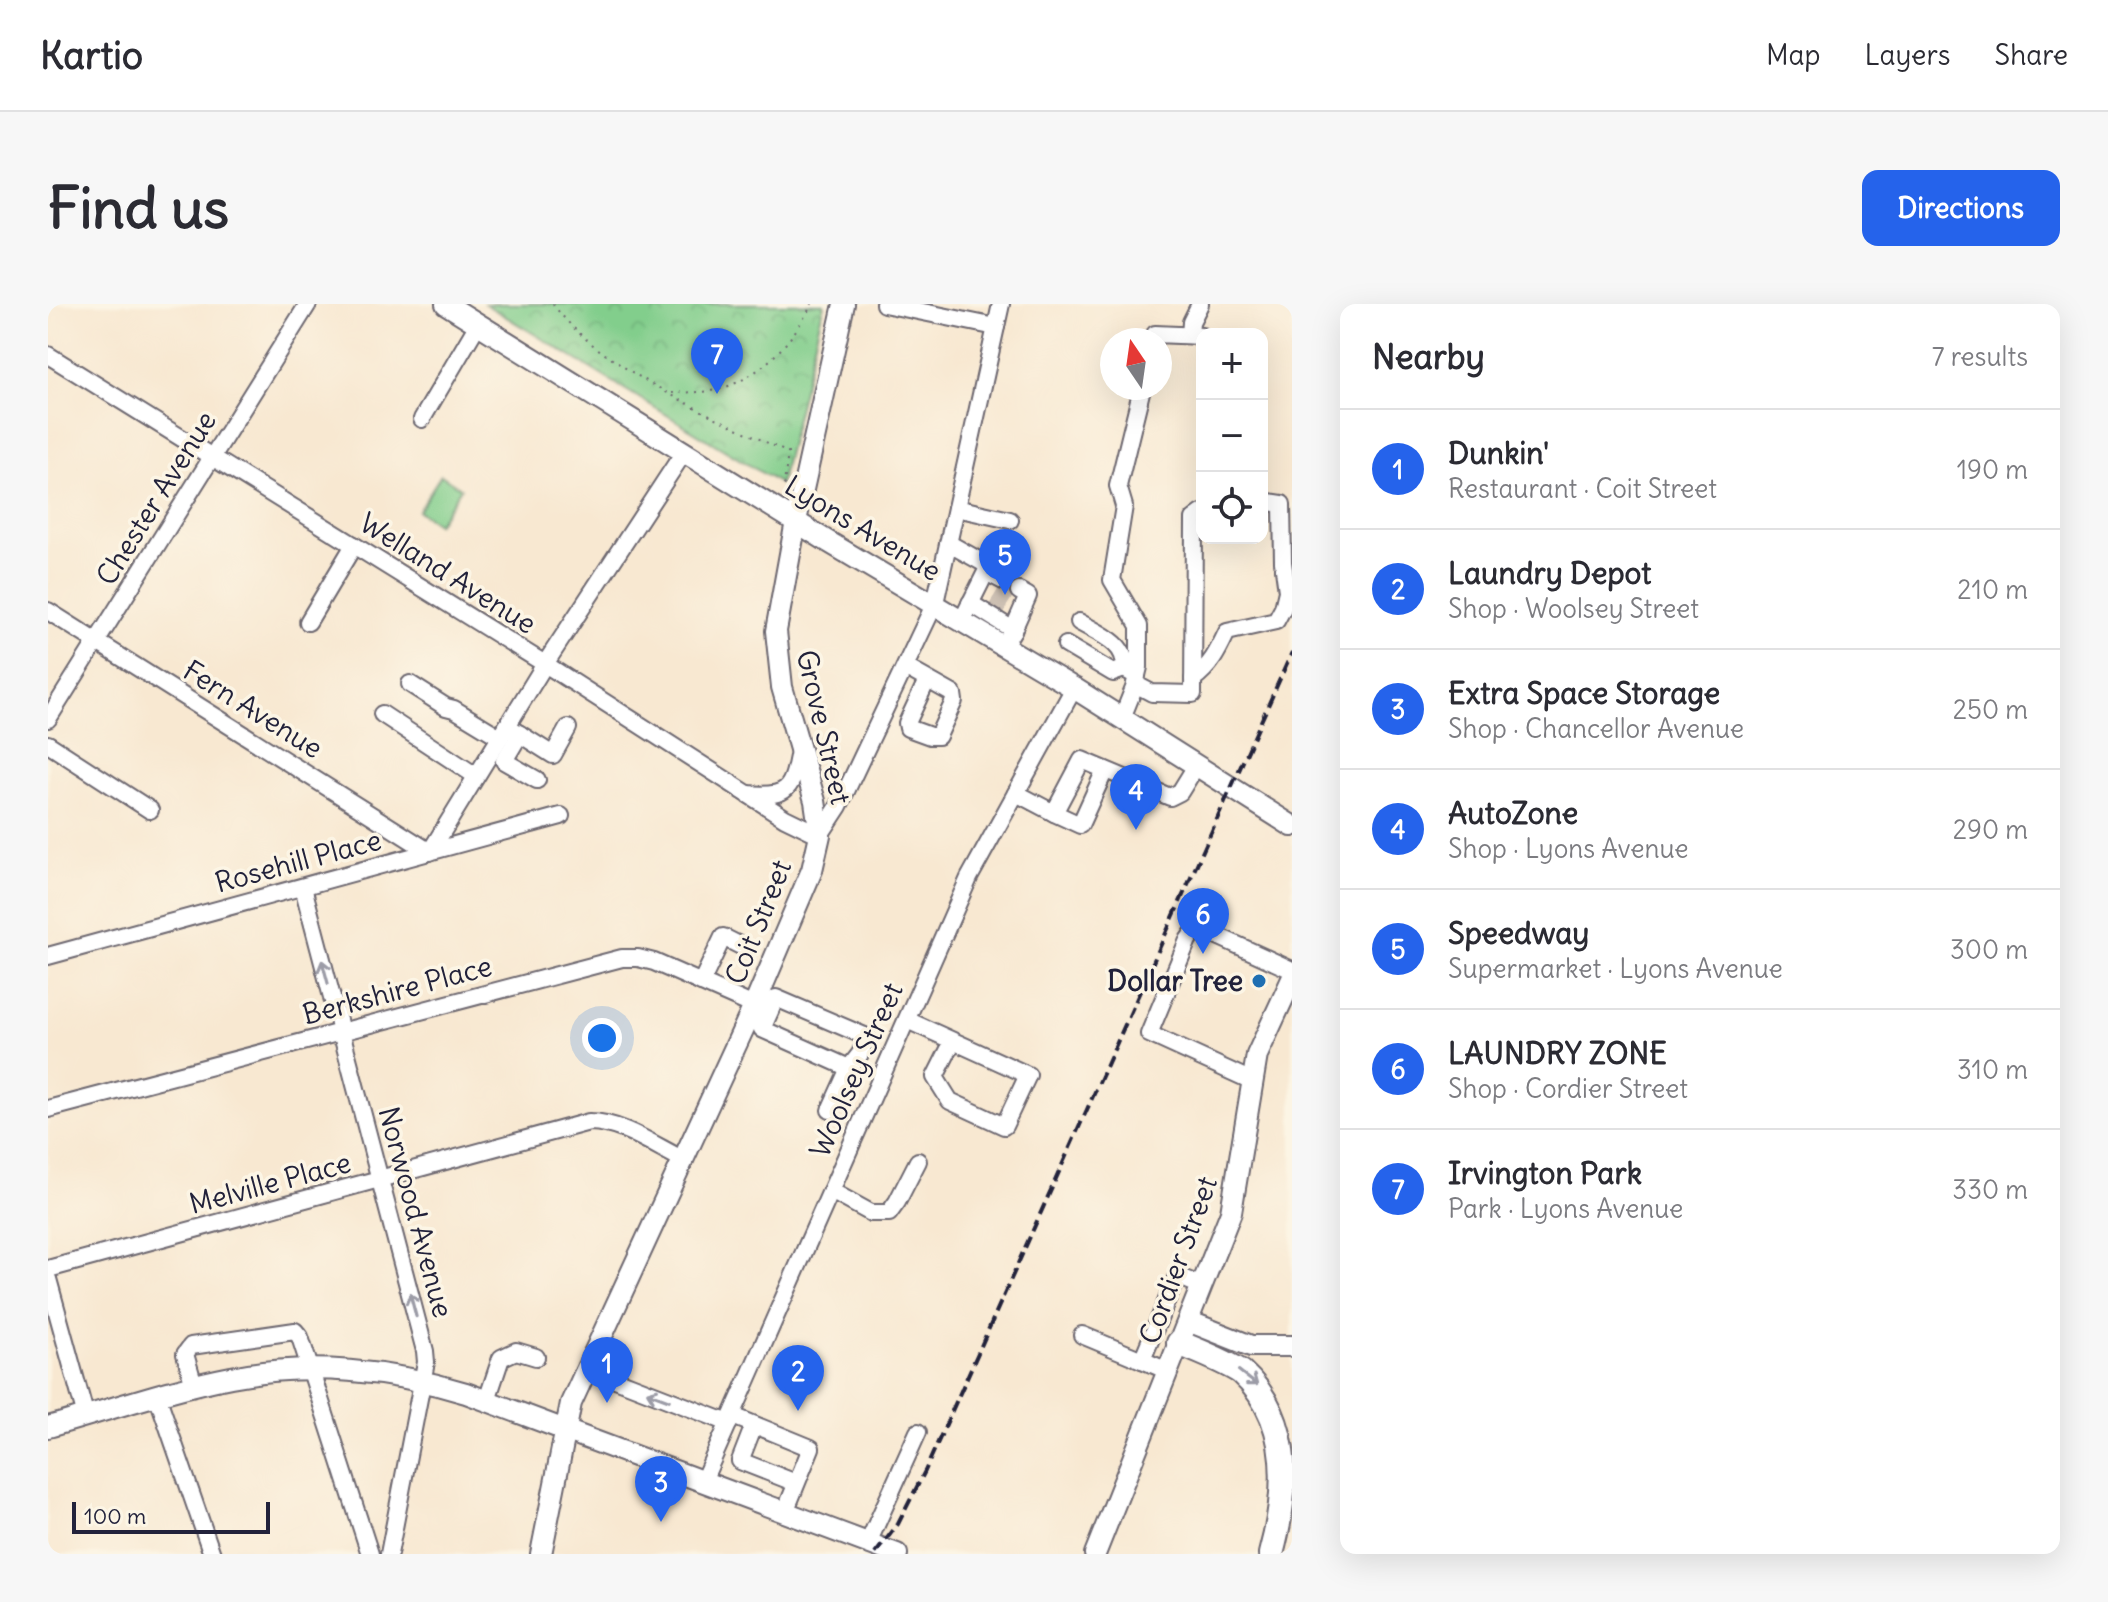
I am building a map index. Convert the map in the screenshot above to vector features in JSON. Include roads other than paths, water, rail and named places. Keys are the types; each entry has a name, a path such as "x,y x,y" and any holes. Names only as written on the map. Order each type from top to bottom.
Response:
{"highway":[{"path":"1184,1332 1247,1376 1268,1397 1282,1422 1289,1449 1290,1478 1272,1554"},
{"path":"1272,1554 1292,1511"}],"main road":[{"name":"Lyons Avenue","path":"446,304 796,521 935,603 982,594 1013,616 1074,688 1292,826"},
{"name":"Grove Street","path":"820,835 815,801 782,687 776,631 796,521 844,304"},
{"name":"Coit Street","path":"541,1554 569,1409 754,1006 812,870 820,835"},
{"name":"Cordier Street","path":"1095,1554 1236,1196 1252,1081 1262,1043 1292,979"},
{"path":"1184,1332 1260,1347 1292,1346"},
{"path":"48,1427 234,1376 309,1369 377,1373 422,1381 487,1400 897,1554"}],"street":[{"name":"Chester Avenue","path":"48,719 308,304"},
{"path":"884,304 996,327"},
{"name":"Coit Street","path":"820,835 839,806 935,603 1001,304"},
{"path":"1172,335 1196,336 1191,322 1200,304"},
{"path":"422,419 478,324"},
{"name":"Welland Avenue","path":"48,355 545,664 745,794 820,835"},
{"path":"1122,718 1139,626 1112,580 1124,506 1118,486 1139,400"},
{"path":"430,852 476,776 509,732 545,664 684,452"},
{"path":"1193,679 1217,654 1227,632 1276,621 1283,608 1287,591 1282,504 1268,502"},
{"path":"956,508 1010,520"},
{"path":"1079,622 1122,649 1132,676 1152,693 1193,694 1196,518"},
{"path":"948,543 989,566 982,594"},
{"path":"308,622 354,545"},
{"name":"Fern Avenue","path":"48,611 430,852"},
{"path":"1066,645 1113,673 1132,676"},
{"path":"905,667 927,680"},
{"path":"410,684 446,707 509,732 553,755 568,728"},
{"name":"Woolsey Street","path":"703,1481 969,878 1074,688"},
{"path":"382,714 476,776"},
{"path":"509,732 504,761 537,780"},
{"path":"48,744 150,810"},
{"path":"745,794 767,796 784,791 792,784 800,746"},
{"path":"1054,813 1082,760 1170,797 1180,792 1196,766"},
{"path":"1016,793 1080,825 1105,770"},
{"name":"Rosehill Place","path":"48,956 561,816"},
{"name":"Norwood Avenue","path":"303,887 425,1351 391,1547"},
{"path":"1252,1081 1149,1034 1195,930 1200,928 1292,970"},
{"path":"701,983 723,937 745,948"},
{"name":"Berkshire Place","path":"48,1109 622,958 654,962 754,1006"},
{"path":"830,1110 867,1037 776,998 762,1029 849,1068"},
{"path":"907,1020 1028,1075 1004,1126 950,1101 935,1077 953,1041"},
{"path":"860,1054 886,1066"},
{"name":"Melville Place","path":"48,1269 589,1122 616,1126 684,1160"},
{"path":"831,1191 871,1213 889,1213 918,1161"},
{"path":"1142,1360 1177,1276 1202,1286"},
{"path":"48,1279 86,1417"},
{"path":"194,1385 185,1354 194,1344 295,1331 300,1337 370,1554"},
{"path":"1082,1335 1168,1371"},
{"path":"1239,1342 1266,1343 1292,1337"},
{"path":"487,1400 501,1358 516,1351 536,1357"},
{"path":"587,1368 731,1420 754,1425 811,1448 785,1512"},
{"path":"157,1395 212,1554"},
{"path":"754,1425 740,1461 796,1483"},
{"path":"868,1543 918,1432"},
{"path":"365,1537 391,1547"}],"tunnel":[{"path":"996,593 1012,603"},
{"path":"989,605 1005,615"}],"railway":[{"path":"875,1554 898,1524 925,1471 1292,652"}],"place":[{"name":"Irvington Park","path":"717,394"},
{"name":"Speedway","path":"1005,595"},
{"name":"AutoZone","path":"1136,830"},
{"name":"LAUNDRY ZONE","path":"1203,954"},
{"name":"Dollar Tree","path":"1259,981"},
{"name":"Dunkin'","path":"607,1403"},
{"name":"Laundry Depot","path":"798,1411"},
{"name":"Extra Space Storage","path":"661,1522"}]}
